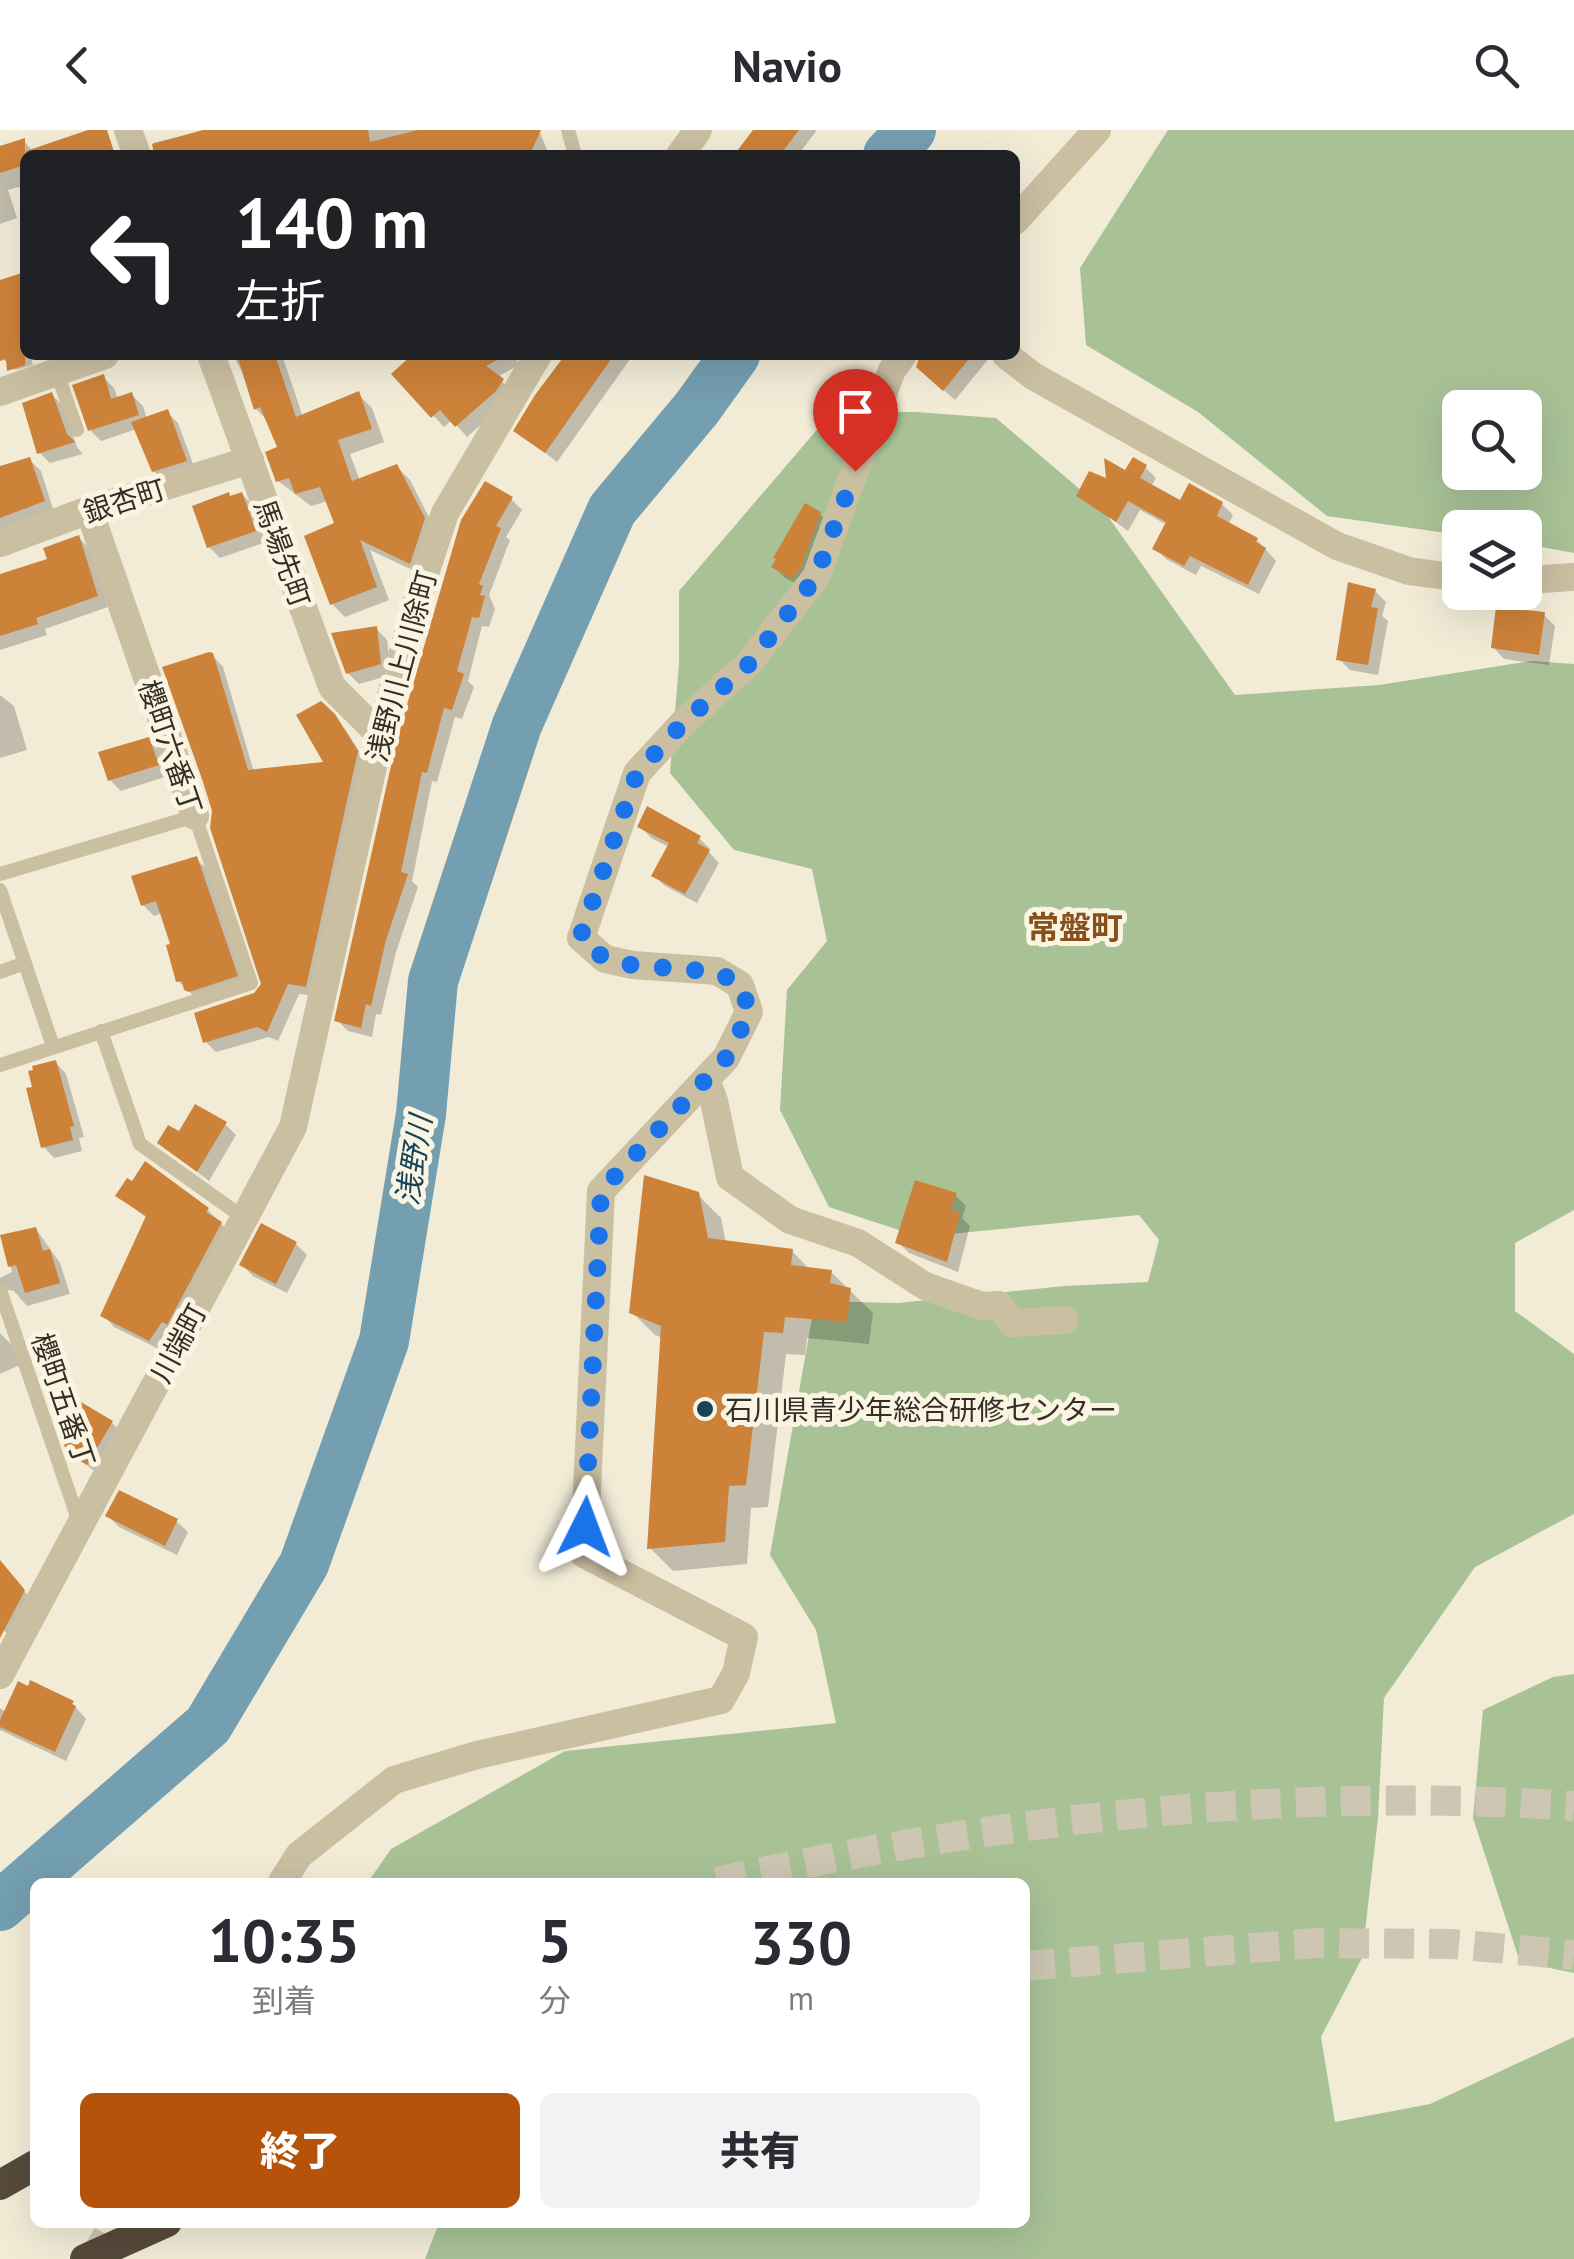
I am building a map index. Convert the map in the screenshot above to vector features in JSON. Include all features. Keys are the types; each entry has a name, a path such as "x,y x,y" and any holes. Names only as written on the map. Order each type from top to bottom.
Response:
{"highway":[{"path":"0,2171 30,2156"},
{"path":"0,2185 30,2168"},
{"path":"85,2259 154,2228"},
{"path":"114,2259 168,2228"}],"street":[{"path":"1020,215 1097,130"},
{"path":"0,392 92,360"},
{"name":"馬場先町","path":"213,360 332,687 380,735"},
{"name":"浅野川上川除町","path":"320,998 380,735 445,514 535,360"},
{"path":"285,1878 300,1855 394,1780 477,1755 722,1700 736,1673 744,1637 584,1554 601,1191 726,1058 750,1012 740,985 717,972 605,959 580,938 637,773 684,722 749,664 816,577 889,360"},
{"path":"1013,360 1048,385 1338,546 1409,571 1442,576"},
{"name":"銀杏町","path":"0,543 89,510 250,460"},
{"name":"櫻町六番丁","path":"89,510 194,816"},
{"path":"1542,579 1574,576"},
{"name":"川端町","path":"4,1655 80,1526 293,1128 320,998"},
{"path":"706,1079 730,1176 790,1220 858,1243 925,1286 982,1306 998,1305 1012,1323 1064,1320"}],"lane":[{"path":"57,373 77,430"},
{"path":"0,874 194,816"},
{"name":"櫻町六番丁","path":"101,1031 251,984 194,816"},
{"path":"0,890 53,1046"},
{"path":"0,972 24,963"},
{"path":"0,1065 101,1031 140,1144 244,1218"},
{"name":"櫻町五番丁","path":"0,1290 80,1526"}],"green space":[{"path":"1168,130 1574,130 1574,553 1542,547 1542,510 1442,510 1442,532 1327,516 1198,412 1086,345 1080,268"},
{"path":"832,412 916,412 996,418 1102,508 1235,695 1379,685 1531,661 1574,664 1574,1210 1515,1243 1515,1311 1574,1354 1574,1514 1475,1567 1384,1698 1378,1818 1362,1958 1321,2037 1335,2122 1430,2104 1574,2037 1574,2259 425,2259 437,2228 1030,2228 1030,1878 371,1878 391,1849 565,1751 836,1723 816,1630 770,1555 815,1301 898,1303 1064,1286 1148,1282 1159,1240 1139,1215 920,1237 829,1207 780,1110 787,990 827,941 812,869 734,850 670,773 679,664 679,591"},
{"path":"1574,1674 1574,1973 1520,1962 1473,1818 1483,1710 1553,1677"}],"building":[{"path":"88,130 107,130 113,150 29,150"},
{"path":"203,130 368,130 370,142 418,130 541,130 532,150 153,150 152,144"},
{"path":"753,130 799,130 784,150 738,150"},
{"path":"25,138 20,167 0,173 0,146"},
{"path":"20,274 20,360 25,360 25,365 7,371 6,359 0,361 0,280"},
{"path":"239,360 277,360 296,417 359,391 372,429 338,440 352,481 397,464 425,518 410,564 360,540 377,587 330,605 304,536 334,523 320,487 295,494 289,478 276,482 265,452 277,447 260,407 254,410"},
{"path":"406,360 497,360 486,366 504,379 455,427 440,410 431,418 391,374"},
{"path":"561,360 610,360 545,453 513,431"},
{"path":"918,360 968,360 943,391 916,367"},
{"path":"104,374 111,399 132,392 139,415 88,431 72,385"},
{"path":"52,392 67,434 75,442 37,454 22,403"},
{"path":"168,409 187,461 152,472 131,422"},
{"path":"30,457 45,501 0,518 0,466"},
{"path":"1133,457 1147,465 1140,478 1180,500 1189,483 1223,502 1217,516 1258,538 1256,542 1266,548 1248,585 1190,556 1184,566 1152,549 1166,522 1128,501 1116,522 1076,496 1089,471 1106,478 1104,458 1125,470"},
{"path":"485,481 513,497 496,526 501,528 479,584 483,586 480,595 485,596 479,618 472,617 457,671 464,674 452,710 444,708 427,773 422,772 401,872 408,874 386,940 371,1006 366,1004 361,1028 334,1021 397,739 461,520"},
{"path":"229,492 230,496 242,492 256,531 207,548 192,506"},
{"path":"805,503 821,512 801,568 792,579 771,567"},
{"path":"79,535 98,596 36,618 38,624 0,636 0,574 47,559 43,548"},
{"path":"1348,582 1376,589 1371,607 1378,608 1368,665 1336,660"},
{"path":"1496,610 1545,612 1539,655 1491,648"},
{"path":"377,626 381,664 346,674 331,633"},
{"path":"213,653 248,770 323,762 296,715 321,701 335,714 358,751 306,987 288,984 267,1032 257,1027 203,1043 194,1013 254,993 261,984 210,828 212,811 162,667"},
{"path":"149,737 159,765 108,781 98,752"},
{"path":"647,806 701,836 697,843 710,850 685,894 651,876 669,843 637,827"},
{"path":"197,856 238,976 189,992 184,990 182,981 176,982 166,945 170,944 156,901 141,906 131,876"},
{"path":"56,1060 74,1126 70,1127 73,1140 41,1148 26,1088 32,1087 28,1071 33,1070 32,1066"},
{"path":"195,1104 227,1122 197,1172 157,1143 168,1125 179,1131"},
{"path":"145,1161 222,1222 167,1325 162,1322 149,1341 100,1316 146,1216 115,1196 127,1178 132,1181"},
{"name":"石川県青少年総合研修センター","path":"644,1175 699,1192 708,1238 793,1249 791,1265 832,1270 830,1283 851,1288 847,1322 785,1317 783,1333 764,1332 746,1485 729,1486 725,1542 647,1549 661,1326 629,1313"},
{"path":"915,1180 957,1193 950,1210 960,1213 947,1262 895,1243"},
{"path":"261,1223 297,1242 276,1284 239,1265"},
{"path":"36,1227 43,1251 50,1249 60,1283 25,1293 16,1265 8,1267 0,1235"},
{"path":"59,1389 113,1421 87,1465 67,1453 63,1442 70,1430 59,1424 63,1418 53,1412 50,1404"},
{"path":"119,1490 178,1519 165,1546 105,1516"},
{"path":"0,1560 25,1590 0,1638"},
{"path":"30,1680 74,1701 76,1706 55,1752 0,1727 18,1681 28,1686"}],"waterway":[{"name":"浅野川","path":"893,150 911,130"},
{"name":"浅野川","path":"32,1878 208,1725 304,1564 384,1341 421,1114 433,981 517,725 612,510 731,360"},
{"name":"浅野川","path":"0,1906 30,1880"}],"tunnel":[{"path":"736,1878 930,1840 1143,1813 1357,1801 1574,1806"},
{"path":"1030,1966 1317,1943 1452,1944 1574,1955"},
{"path":"93,2259 111,2228"}],"place":[{"name":"石川県青少年総合研修センター","path":"705,1409"}],"district":[{"name":"常盤町","path":"1075,927"}],"route":[{"path":"585,1527 601,1191 726,1058 750,1012 740,985 717,972 605,959 580,938 637,773 684,722 749,664 816,577 855,471"}]}
